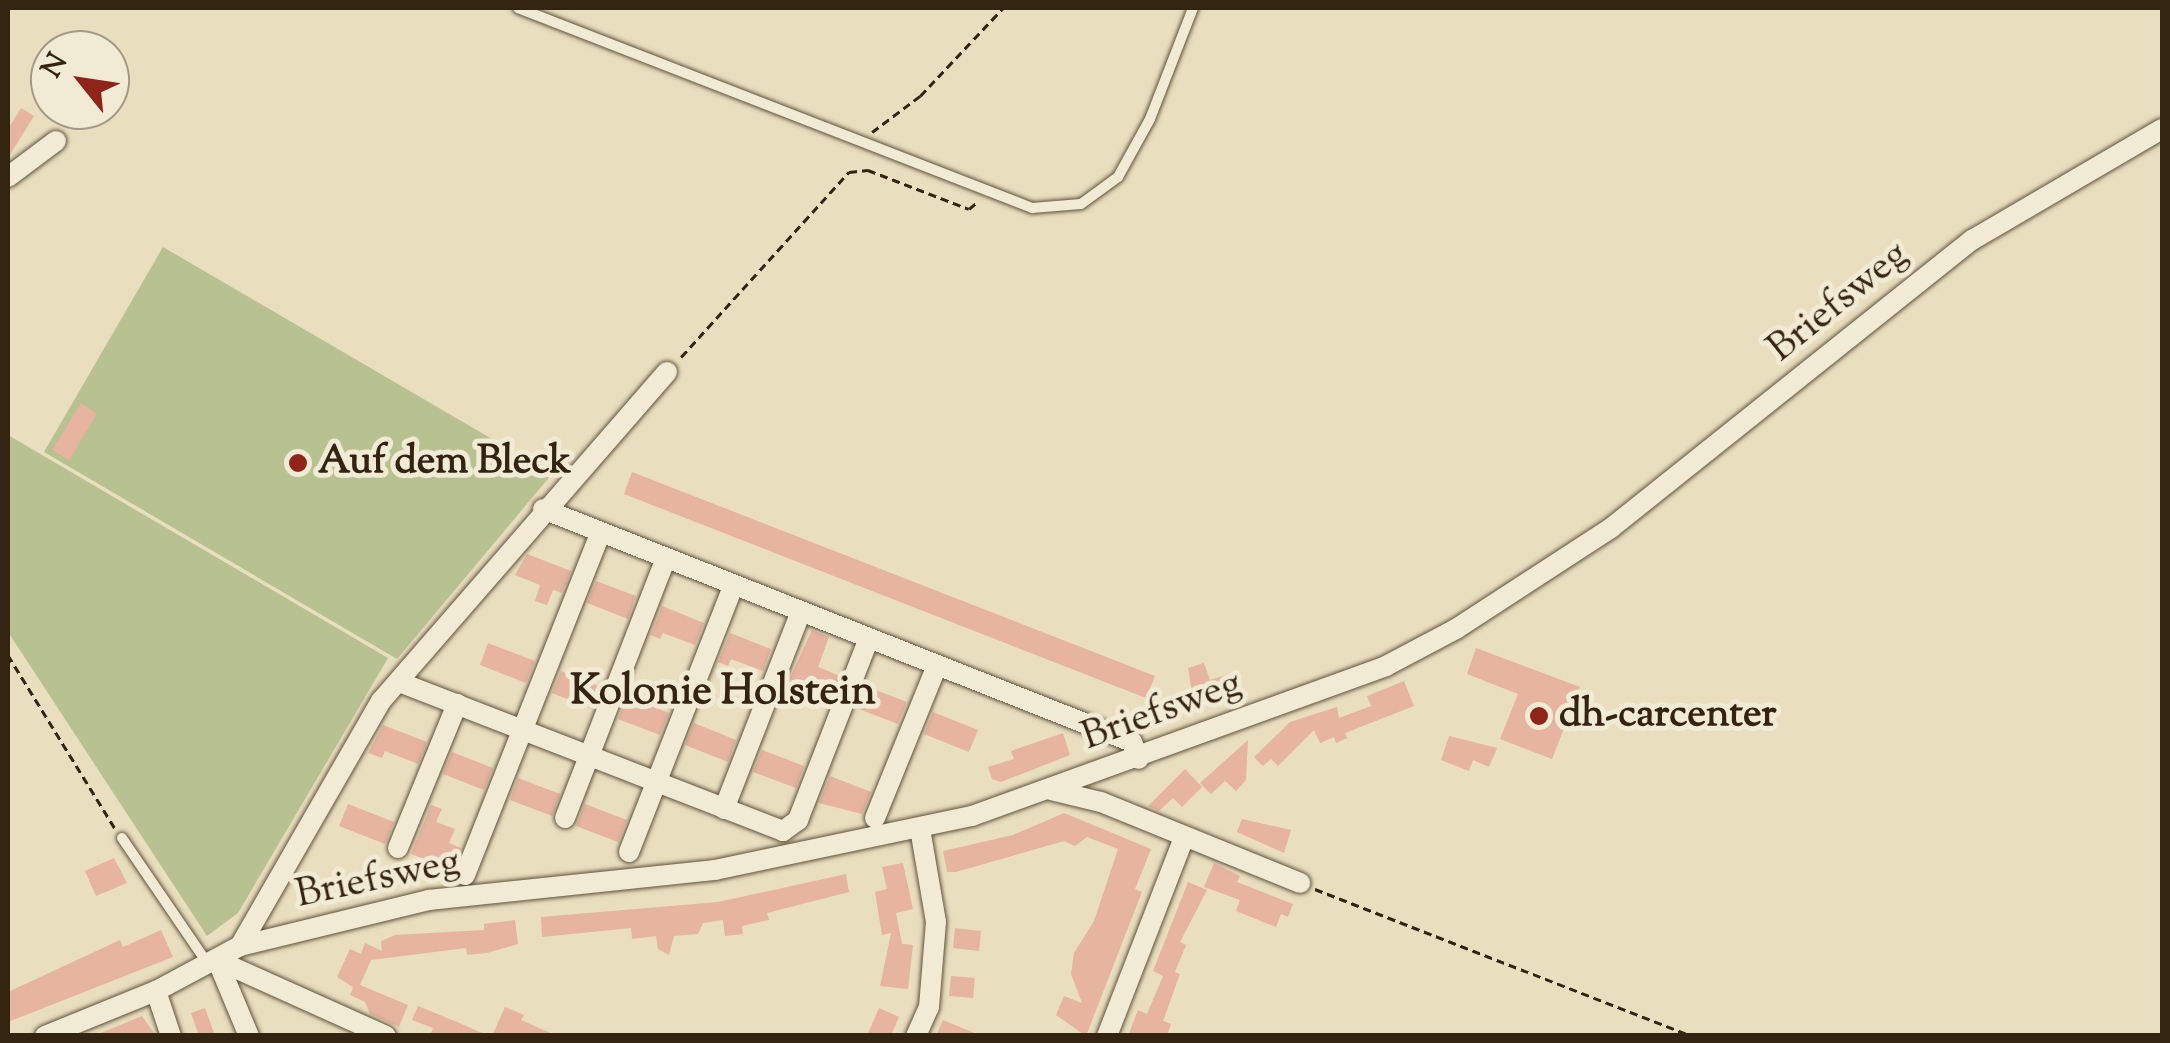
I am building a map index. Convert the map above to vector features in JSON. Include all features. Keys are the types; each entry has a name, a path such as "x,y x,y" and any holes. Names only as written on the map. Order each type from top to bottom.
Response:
{"street":[{"name":"Briefsweg","path":"45,1036 156,991 240,946 430,900 714,870 920,828 1116,768 1386,666 1456,629 1636,509 1972,240 2162,129"},
{"path":"8,177 56,141"},
{"path":"240,946 365,724 543,509 666,372"},
{"path":"543,509 1132,742 1139,759"},
{"path":"465,875 600,534"},
{"path":"566,818 665,560"},
{"path":"629,852 733,586"},
{"path":"724,810 801,611"},
{"path":"399,682 724,810 790,831 869,638"},
{"path":"875,818 937,664"},
{"path":"398,848 457,704"},
{"path":"1116,768 1113,790 1127,812"},
{"path":"1049,790 1127,812 1300,884"},
{"path":"916,1036 929,1007 936,922 920,828"},
{"path":"1107,1036 1184,837"},
{"path":"212,962 249,1036"},
{"path":"212,962 386,1036"},
{"path":"156,991 172,1036"}],"lane":[{"path":"518,8 1008,203 1059,208 1103,190 1136,150 1193,8"},
{"path":"122,838 212,962"}],"path":[{"path":"871,149 875,125 920,96 1003,8"},
{"path":"666,372 840,181 859,169 969,208 980,192"},
{"path":"8,655 122,838"},
{"path":"1300,884 1692,1036"}],"green space":[{"name":"Auf dem Bleck","path":"163,247 552,474 397,659 44,452"},
{"path":"8,435 388,658 238,913 207,936 8,632"}],"building":[{"path":"21,108 30,114 30,122 8,158 8,129"},
{"path":"81,403 97,414 69,460 52,450"},
{"path":"632,472 1155,676 1146,698 624,494"},
{"path":"527,554 571,571 562,593 553,590 547,605 535,601 540,585 515,575"},
{"path":"596,581 636,596 628,619 587,603"},
{"path":"662,606 704,623 695,645 663,633 660,639 651,635"},
{"path":"812,630 829,637 818,667 840,676 831,698 788,682"},
{"path":"730,633 771,649 763,671 731,659 728,666 718,662"},
{"path":"488,643 535,661 526,683 480,665"},
{"name":"dh-carcenter","path":"1476,648 1580,687 1552,759 1500,739 1518,694 1467,674"},
{"path":"1204,663 1210,680 1228,674 1238,698 1211,708 1202,696 1193,699 1188,668"},
{"path":"561,671 601,687 592,709 552,693"},
{"path":"1404,681 1414,706 1345,733 1347,738 1336,743 1334,737 1320,743 1314,730 1278,766 1271,759 1263,766 1254,757 1290,722 1337,707 1339,718 1371,706 1367,696"},
{"path":"865,686 907,702 898,724 856,708"},
{"path":"627,697 669,713 660,735 618,719"},
{"path":"933,712 978,730 969,752 924,734"},
{"path":"694,723 736,740 728,762 685,745"},
{"path":"383,725 427,742 418,764 385,751 382,758 368,753"},
{"path":"1063,733 1070,755 1001,782 992,779 988,767 1014,759 1011,751"},
{"path":"1449,736 1497,748 1489,767 1473,760 1469,771 1441,760"},
{"path":"1248,740 1246,780 1236,791 1225,781 1211,794 1200,783"},
{"path":"762,750 804,766 796,788 753,772"},
{"path":"452,752 493,768 484,790 443,774"},
{"path":"1185,769 1202,787 1182,807 1173,798 1159,811 1148,806"},
{"path":"830,776 871,792 862,814 819,803"},
{"path":"518,778 560,794 552,816 510,800"},
{"path":"348,804 394,822 385,844 339,826"},
{"path":"585,804 627,820 618,842 576,826"},
{"path":"431,805 442,809 436,822 455,829 449,843 461,848 452,870 411,854"},
{"path":"1064,813 1151,849 1135,889 1142,892 1086,1036 1056,1015 1064,996 1082,1003 1071,974 1074,953 1094,921 1118,849 1087,837 1075,846 1064,841 956,872 947,872 943,851 1013,835"},
{"path":"1242,819 1291,830 1284,853 1237,832"},
{"path":"114,858 127,883 96,896 85,871"},
{"path":"903,863 913,909 896,913 902,944 913,945 908,989 880,986 891,933 882,935 875,892 887,889 882,867"},
{"path":"1214,863 1240,876 1237,882 1293,904 1288,917 1281,914 1276,927 1236,911 1240,900 1204,887"},
{"path":"846,874 849,892 767,913 769,920 742,926 743,934 725,936 723,920 703,923 698,934 674,936 669,955 658,949 656,936 632,939 631,928 542,937 541,917 718,902"},
{"path":"1188,882 1207,890 1180,942 1186,945 1163,1021 1171,1024 1167,1036 1128,1036 1138,1010 1147,1014 1163,976 1153,971"},
{"path":"515,920 518,944 487,953 467,955 466,948 371,960 360,985 408,1005 399,1027 370,1014 365,1002 350,995 353,987 337,977 350,949 361,954 365,943 382,951 381,941 395,935 484,930 484,924"},
{"path":"955,928 981,931 979,951 953,948"},
{"path":"161,930 173,957 8,1022 8,992 120,940 123,947"},
{"path":"951,976 975,978 973,998 949,996"},
{"path":"418,1006 489,1036 430,1036 433,1028 412,1020"},
{"path":"505,1007 524,1015 521,1020 557,1036 492,1036"},
{"path":"205,1008 215,1036 199,1036 191,1013"},
{"path":"879,1008 899,1017 891,1036 867,1036"},
{"path":"142,1016 156,1036 96,1036 96,1035"},
{"path":"943,1020 979,1035 979,1036 936,1036"}],"place":[{"name":"Auf dem Bleck","path":"298,463"},
{"name":"dh-carcenter","path":"1539,716"}],"district":[{"name":"Kolonie Holstein","path":"723,693"}]}
